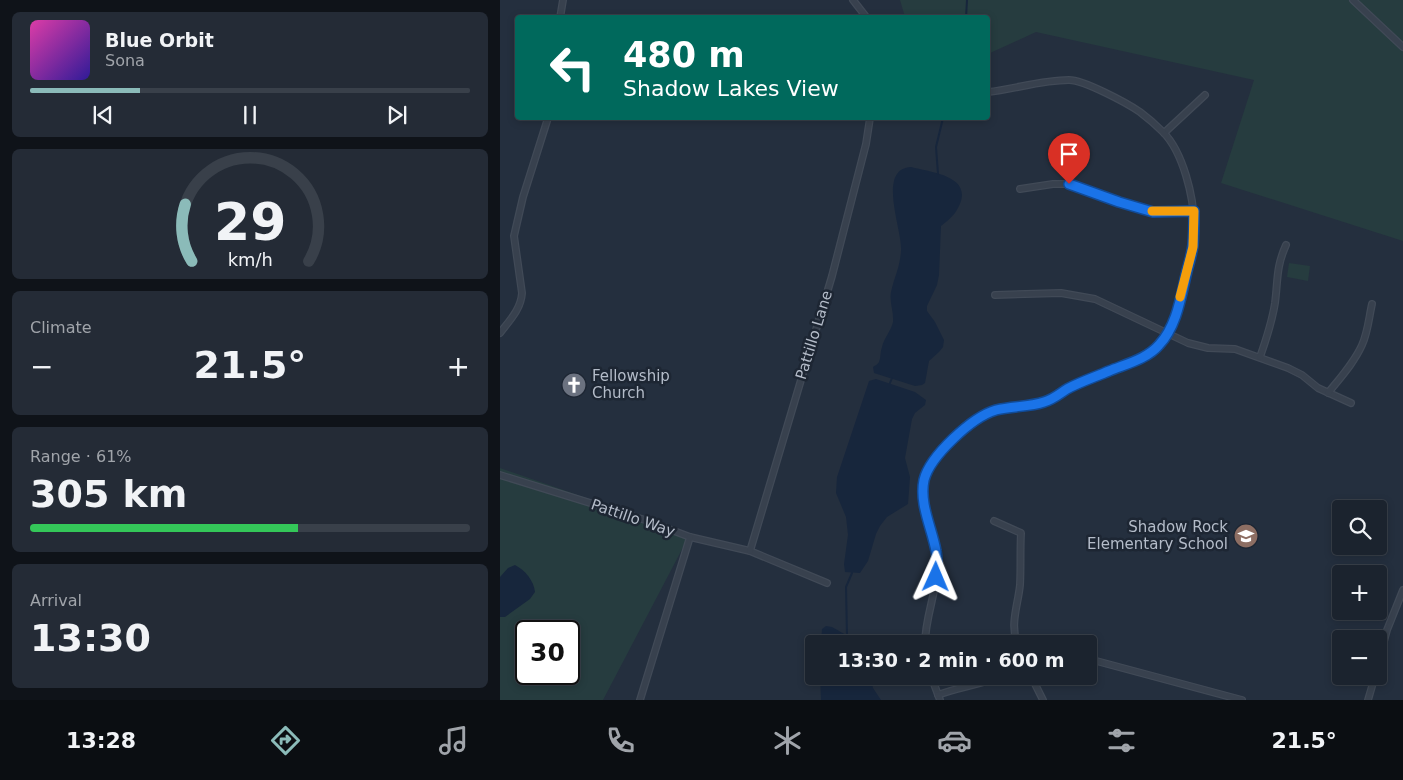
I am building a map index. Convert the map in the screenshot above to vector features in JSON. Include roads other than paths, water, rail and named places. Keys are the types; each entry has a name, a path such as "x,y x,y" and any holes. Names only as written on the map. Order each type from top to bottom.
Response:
{"street":[{"path":"560,15 563,0"},
{"path":"853,0 865,15"},
{"path":"1353,0 1403,47"},
{"path":"926,635 937,566 936,550 924,506 924,481 930,468 952,441 979,418 994,411 1031,406 1058,397 1067,390 1084,382 1148,355 1160,345 1176,314 1193,247 1194,211 1189,182 1176,152 1164,133 1138,111 1101,91 1072,80 990,92"},
{"path":"1164,133 1205,95"},
{"path":"500,333 516,313 521,302 522,293 514,236 523,197 547,120"},
{"name":"Pattillo Lane","path":"750,551 832,276 866,144 870,120"},
{"path":"1020,190 1052,184 1069,184 1153,212 1194,211"},
{"path":"1260,357 1274,305 1279,261 1286,245"},
{"path":"995,295 1061,293 1095,299 1188,343 1208,348 1235,349 1260,357 1302,375 1318,388 1351,403"},
{"path":"1328,393 1362,346 1372,304"},
{"name":"Pattillo Way","path":"500,475 645,520 690,537 640,700"},
{"path":"994,521 1020,533 1019,588 1013,619 1015,635"},
{"path":"690,537 750,551 827,583"},
{"path":"1387,632 1403,590"},
{"path":"1097,661 1242,700"},
{"path":"934,685 939,697 959,687 970,685"},
{"path":"1036,685 1043,700"},
{"path":"1368,700 1372,685"}],"water":[{"path":"911,167 951,179 958,184 962,191 961,201 955,213 941,226 939,275 937,285 927,306 927,311 944,340 943,347 929,361 925,383 915,386 874,373 873,367 879,362 883,344 893,322 892,287 901,251 894,202 893,189 895,178 901,170"},
{"path":"876,379 915,392 926,400 925,405 915,413 912,419 905,458 910,477 908,504 887,517 880,526 868,561 860,573 845,572 844,564 848,535 846,517 836,493 837,477 869,381"},
{"path":"515,565 528,576 535,592 530,599 505,617 500,617 500,577 508,568"},
{"path":"826,626 832,627 846,635 822,635 822,629"},
{"path":"820,685 872,685 881,700 821,700"}],"waterway":[{"path":"966,15 967,0"},
{"path":"938,174 936,147 943,120"},
{"path":"890,383 892,378"},
{"path":"847,635 846,587 852,573"}],"place":[{"name":"Fellowship Church","path":"574,385"},
{"name":"Shadow Rock Elementary School","path":"1246,536"}]}
